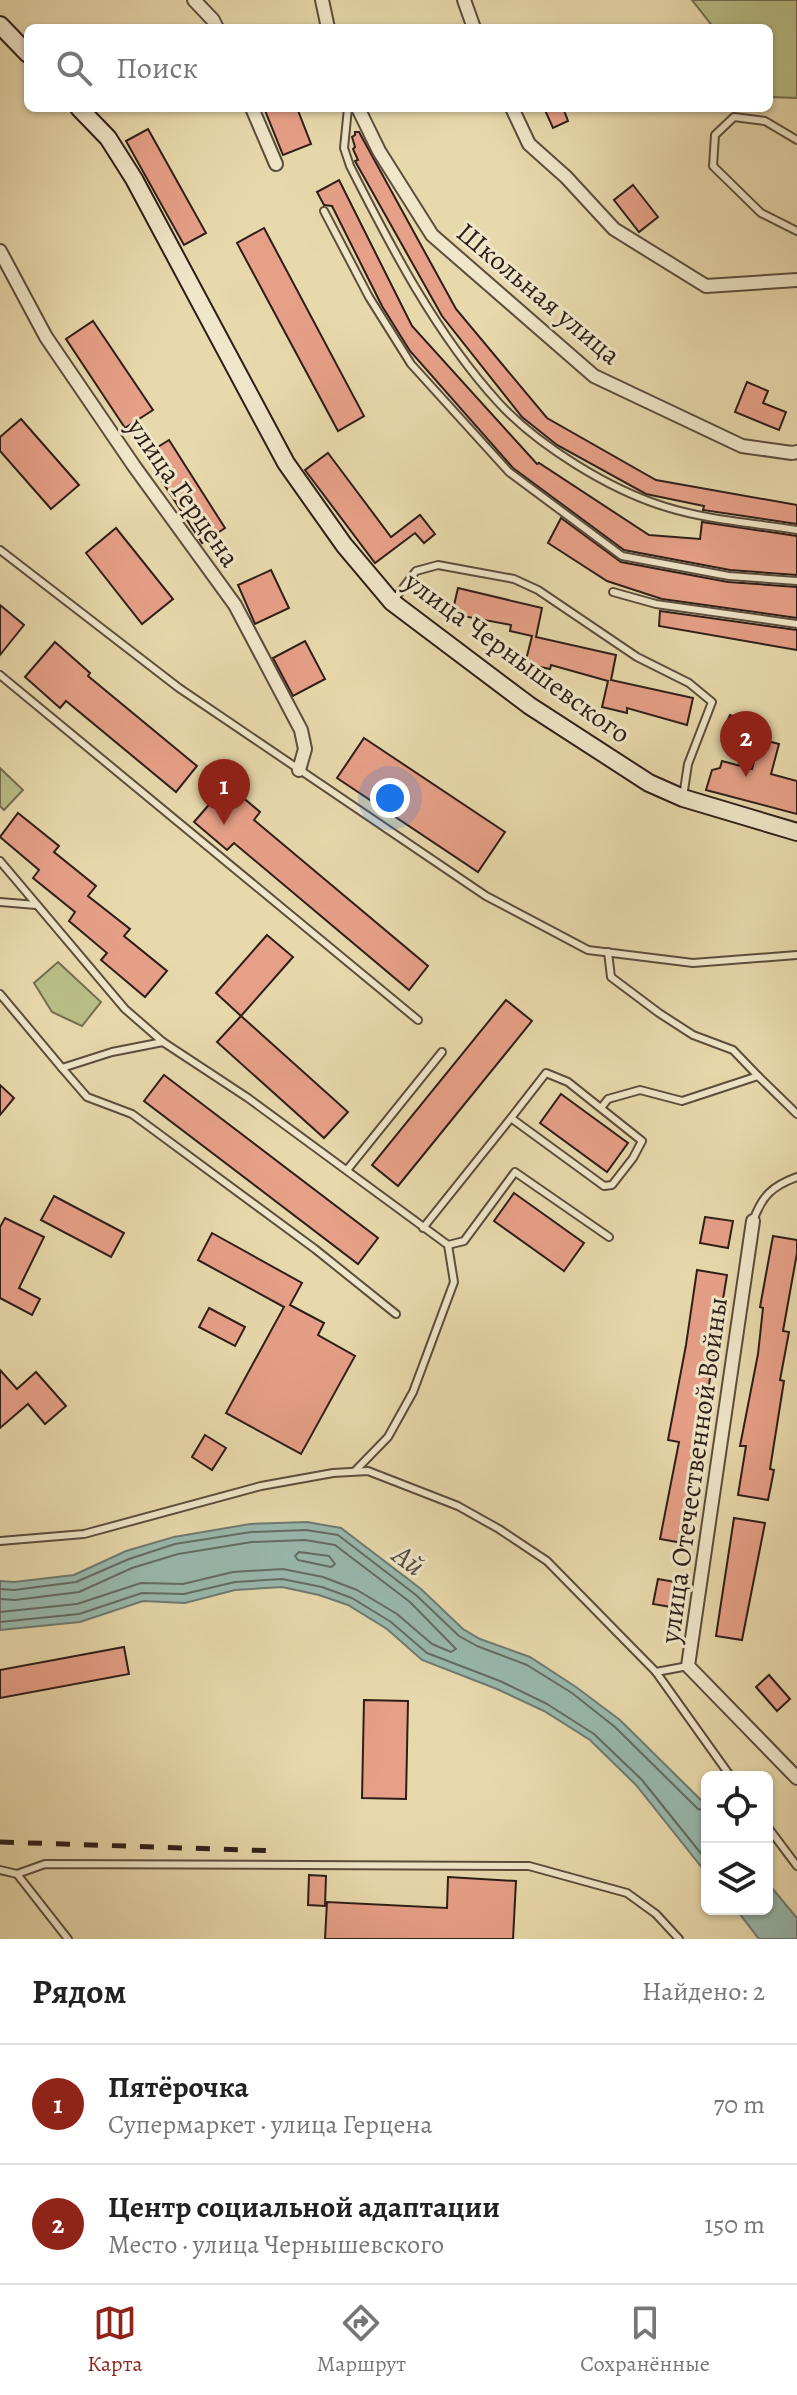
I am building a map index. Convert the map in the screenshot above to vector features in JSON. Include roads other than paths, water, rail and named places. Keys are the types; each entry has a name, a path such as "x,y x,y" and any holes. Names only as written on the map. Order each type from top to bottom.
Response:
{"main road":[{"path":"0,25 24,50"},
{"name":"улица Чернышевского","path":"83,112 108,138 134,179 286,463 344,545 392,602 530,706 649,783 683,798 797,832"}],"street":[{"path":"194,0 215,24"},
{"path":"464,0 473,24"},
{"path":"321,2 327,24"},
{"path":"254,112 276,164"},
{"name":"Школьная улица","path":"360,112 379,151 432,235 594,376 742,446 797,452"},
{"path":"514,112 529,144 566,177 614,229 706,286 797,280"},
{"name":"улица Герцена","path":"0,251 46,337 134,466 235,605 301,730 305,749 299,770"},
{"name":"улица Отечественной Войны","path":"753,1221 688,1666 797,1778"}],"lane":[{"path":"348,112 344,148 350,166 415,285 454,347 499,403 548,445 609,484 666,507 797,530"},
{"path":"797,140 765,121 734,117 715,135 713,166 761,213 797,231"},
{"path":"324,211 369,297 411,364 509,472 622,556 729,576 797,581"},
{"path":"0,550 179,688 299,770 486,896 588,950 693,963 797,955"},
{"path":"392,602 416,571 438,565 514,579 538,590 637,657 689,683 712,702 688,764 683,798"},
{"path":"613,592 656,604 797,624"},
{"path":"0,675 418,1020"},
{"path":"0,861 125,1009 163,1042 248,1098 448,1245 454,1282 413,1392 388,1437 355,1471"},
{"path":"0,902 37,905"},
{"path":"608,952 611,977 693,1035 733,1050 797,1114"},
{"path":"0,994 87,1097 132,1114 315,1249 396,1314"},
{"path":"62,1068 112,1052 163,1042"},
{"path":"347,1170 442,1052"},
{"path":"423,1228 546,1073 568,1082 642,1141 612,1185 604,1186 511,1118"},
{"path":"601,1108 608,1099 640,1090 682,1101 758,1076"},
{"path":"448,1245 464,1241 515,1172 609,1237"},
{"path":"753,1221 759,1204 770,1188 797,1177"},
{"path":"0,1541 84,1534 261,1486 368,1471 458,1506 547,1561 656,1672 727,1771"},
{"path":"656,1672 688,1666"},
{"path":"773,1834 797,1866"},
{"path":"0,1870 17,1874 45,1864 529,1866 627,1893 656,1914 679,1939"},
{"path":"17,1874 68,1939"}],"water":[{"path":"307,1522 341,1528 421,1589 463,1629 480,1639 530,1657 620,1720 701,1800 701,1866 636,1785 590,1740 544,1711 422,1660 387,1629 348,1605 319,1595 282,1587 235,1590 185,1603 143,1601 80,1622 0,1630 0,1581 74,1575 126,1551 174,1537 250,1524"},
{"path":"773,1889 797,1918 797,1939 759,1939 741,1915 773,1915"}],"railway":[{"path":"0,1842 278,1851"}],"place":[{"name":"Центр социальной адаптации","path":"746,777"},
{"name":"Пятёрочка","path":"224,825"}],"water label":[{"name":"Ай","path":"409,1560"}]}
